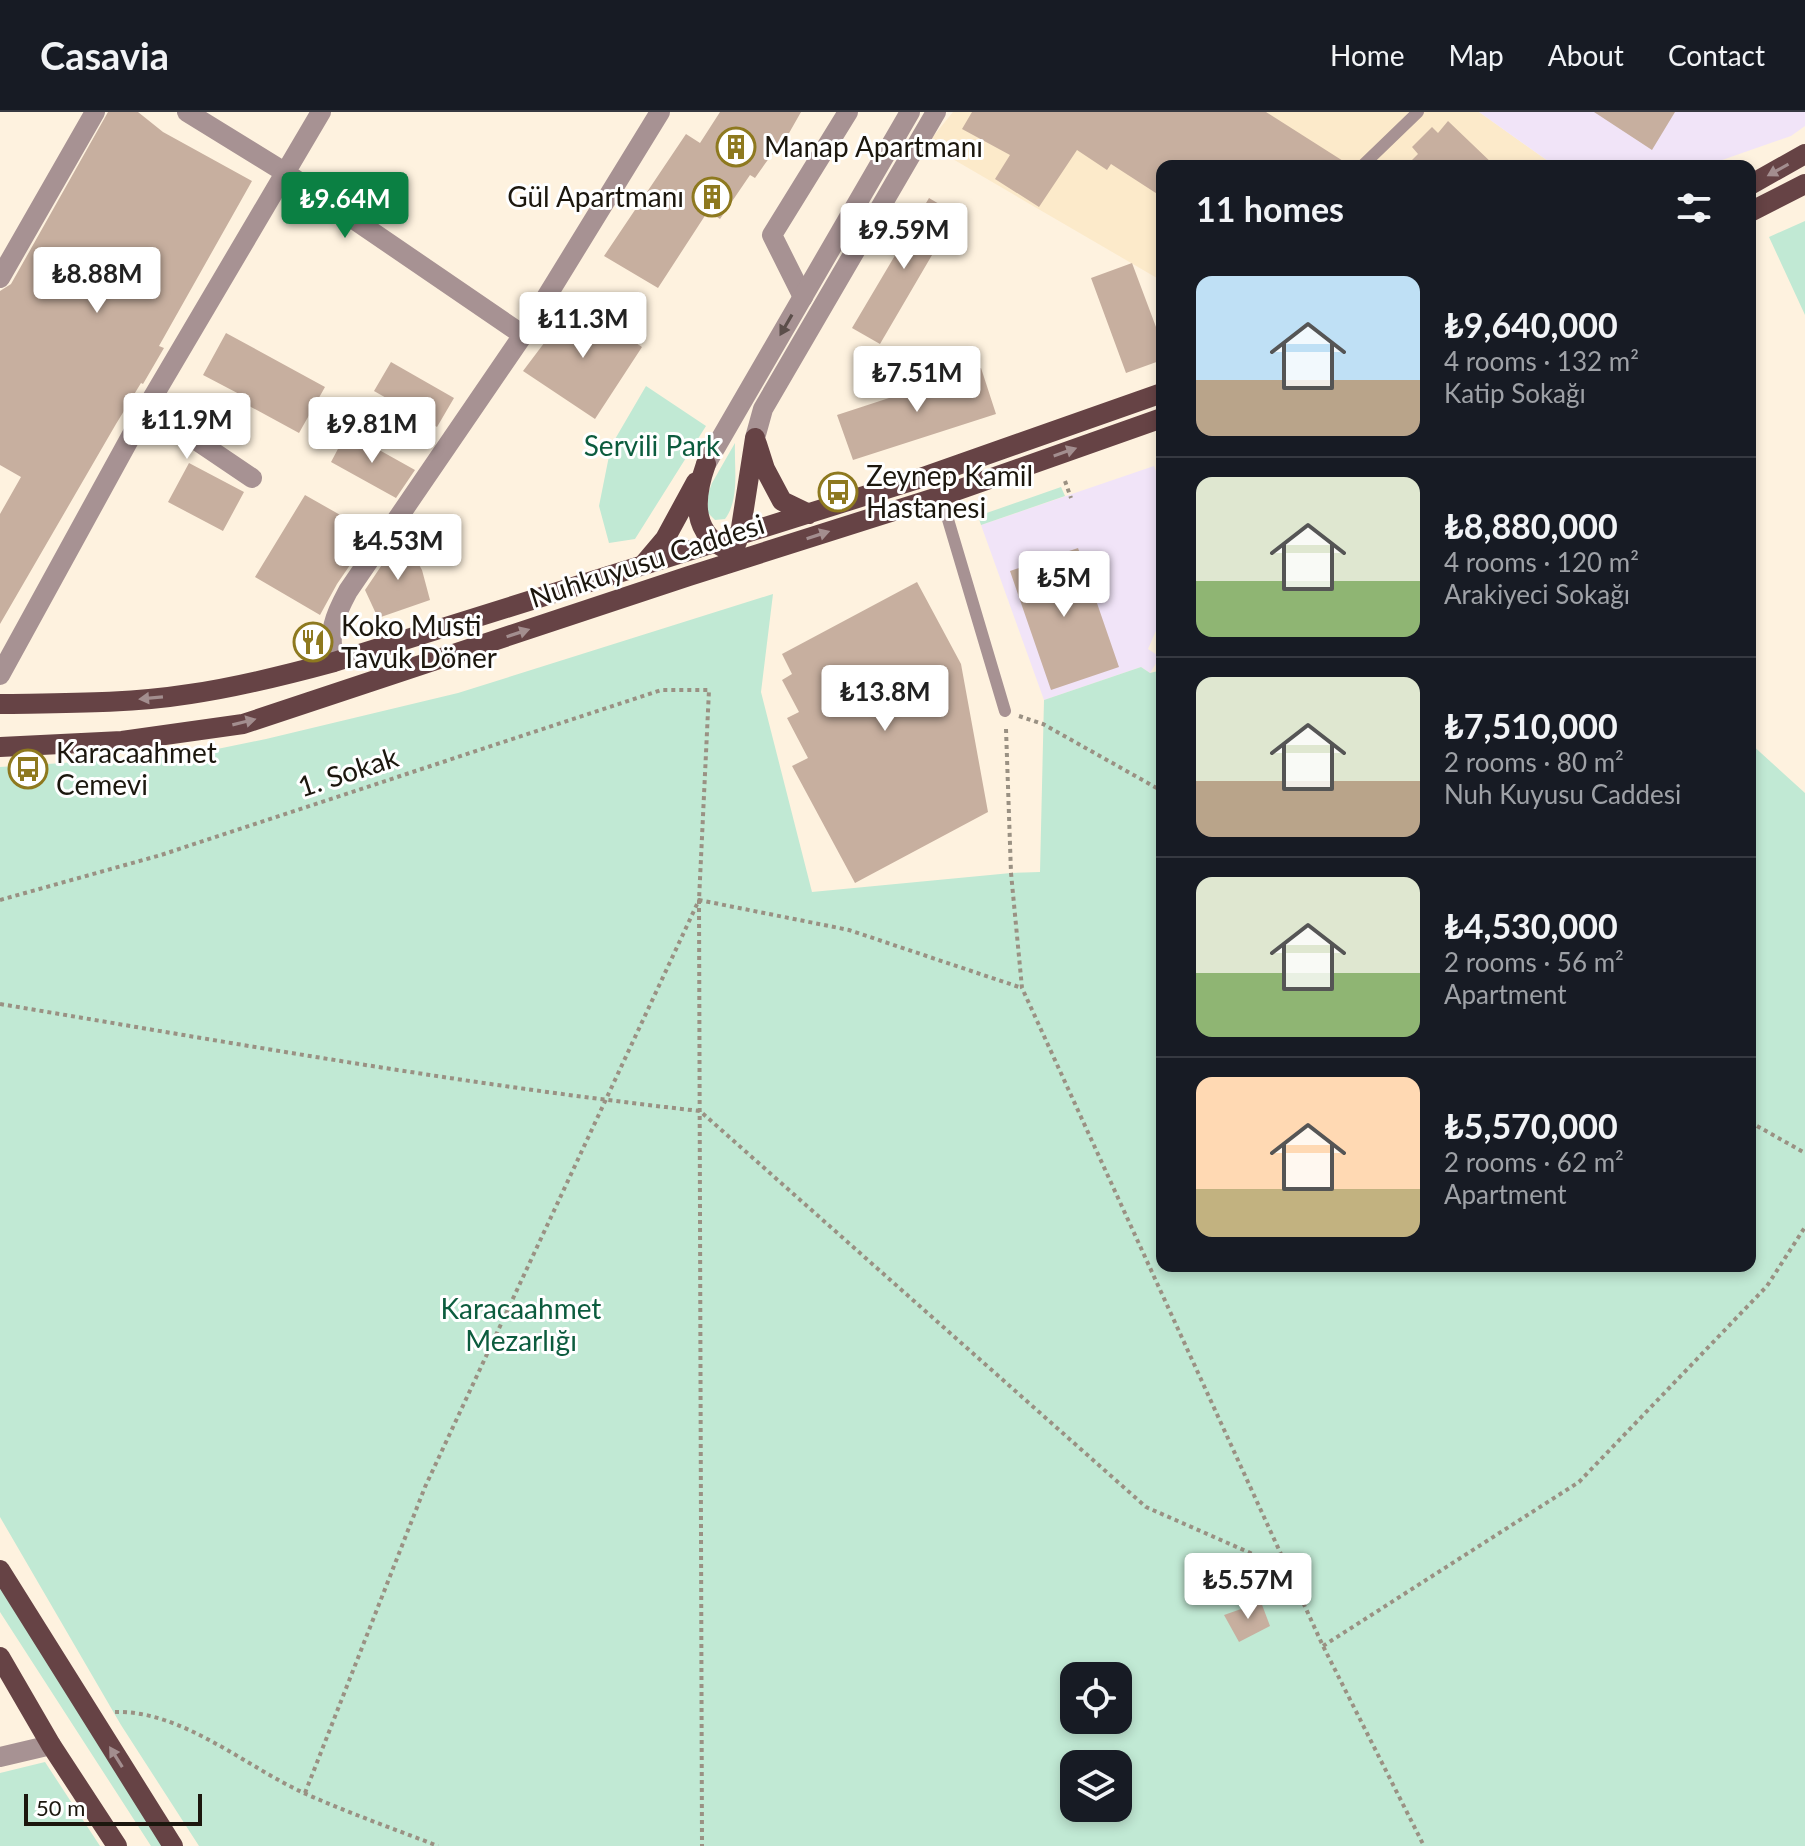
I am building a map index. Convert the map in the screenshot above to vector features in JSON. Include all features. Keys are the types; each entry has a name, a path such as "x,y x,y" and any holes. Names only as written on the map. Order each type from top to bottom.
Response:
{"main road":[{"path":"1756,182 1805,154"},
{"path":"1756,209 1805,184"},
{"path":"706,464 697,488 700,523 714,543 733,551 809,514 1156,395"},
{"name":"Nuhkuyusu Caddesi","path":"0,747 122,741 243,724 733,551 767,551 941,496 1156,420"},
{"path":"755,438 765,469 782,501 809,514"},
{"path":"733,551 755,438"},
{"path":"901,484 941,496 960,463"},
{"path":"643,565 665,539 706,464"},
{"path":"0,704 123,701 188,695 258,682 334,662 714,543"},
{"path":"0,1570 173,1846"},
{"path":"0,1657 51,1745 117,1846"}],"street":[{"path":"0,278 95,112"},
{"path":"187,112 286,173 523,335"},
{"path":"0,675 147,407 321,112"},
{"path":"334,662 331,649 333,619 348,591 523,335 660,112"},
{"path":"803,297 772,235 848,112"},
{"path":"706,464 910,112"},
{"path":"755,438 763,409 936,112"},
{"path":"147,407 252,478"},
{"path":"0,1757 51,1745"}],"lane":[{"path":"1368,160 1418,112"},
{"path":"941,496 1005,711"}],"path":[{"path":"1065,481 1071,498"},
{"name":"1. Sokak","path":"0,900 161,855 661,690 709,690 699,900"},
{"path":"1156,788 1043,724 1005,711 1011,873 1022,988 1323,1646 1424,1846"},
{"path":"699,900 849,930 1022,988"},
{"path":"305,1793 425,1487 699,900"},
{"path":"699,900 702,1846"},
{"path":"0,1004 394,1069 700,1111 1146,1507 1289,1570"},
{"path":"1756,1125 1805,1153"},
{"path":"1323,1646 1579,1482 1767,1286 1805,1227"},
{"path":"88,1713 149,1713 188,1730 305,1793 438,1846"}],"shaded area":[{"path":"953,112 1479,112 1547,160 1156,160 1156,278 927,144"},
{"path":"1479,112 1805,112 1805,126 1791,136 1722,160 1547,160"},
{"path":"1154,466 1156,631 1148,649 1156,654 1156,663 1150,673 1141,667 1044,700 981,525"}],"green space":[{"path":"1805,221 1805,315 1769,237"},
{"name":"Servili Park","path":"646,386 706,426 635,539 609,543 599,506 611,446"},
{"path":"735,443 733,502 725,519 715,520 707,512 708,494"},
{"path":"1061,487 1065,496 981,525 978,516"},
{"name":"Karacaahmet Mezarlığı","path":"773,594 761,692 812,892 1040,872 1044,700 1141,667 1150,673 1156,672 1156,1272 1756,1272 1756,748 1805,793 1805,1846 199,1846 121,1725 0,1517 0,767 188,755 458,693"},
{"path":"0,1585 166,1846 151,1846 0,1612"},
{"path":"45,1762 100,1846 0,1846 0,1773"}],"building":[{"path":"108,112 138,112 163,132 252,181 159,346 164,348 116,424 0,624 0,514 21,477 0,465 0,291 11,284"},
{"path":"720,112 801,112 776,156 772,154 755,178 750,175 720,219 708,211 658,288 604,256 686,134 700,143"},
{"path":"972,112 1266,112 1342,160 1156,160 1156,193 1111,164 1107,170 1077,150 1039,207 995,179 1010,155 962,129"},
{"path":"1594,112 1675,112 1652,150"},
{"path":"1448,121 1489,160 1412,160 1418,154 1412,147 1432,127 1438,133"},
{"path":"929,198 956,214 880,344 852,328"},
{"path":"1132,263 1156,327 1156,362 1126,373 1091,278"},
{"path":"575,302 642,347 595,419 523,371"},
{"path":"226,333 325,387 299,433 240,401 243,396 203,375"},
{"path":"391,362 454,398 437,427 374,391"},
{"path":"981,368 996,414 853,460 837,415"},
{"path":"347,432 415,470 396,498 331,462"},
{"path":"189,463 244,492 223,531 168,502"},
{"path":"305,495 372,533 320,615 255,577"},
{"path":"402,535 422,570 430,600 378,618 365,590"},
{"path":"1078,548 1119,667 1051,690 1010,571"},
{"path":"917,582 961,664 988,812 855,883 792,766 808,758 787,718 799,712 782,680 792,674 782,654"},
{"path":"1261,1602 1270,1626 1239,1642 1224,1615"}],"place":[{"name":"Manap Apartmanı","path":"736,147"},
{"name":"Gül Apartmanı","path":"712,197"},
{"name":"Zeynep Kamil Hastanesi","path":"838,492"},
{"name":"Koko Musti Tavuk Döner","path":"313,642"},
{"name":"Karacaahmet Cemevi","path":"28,769"}]}
